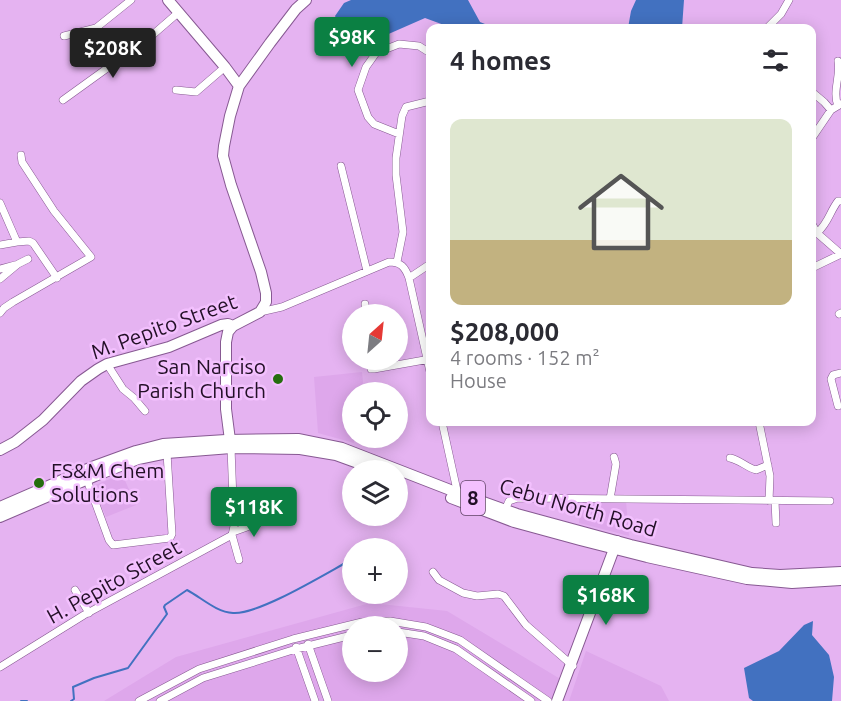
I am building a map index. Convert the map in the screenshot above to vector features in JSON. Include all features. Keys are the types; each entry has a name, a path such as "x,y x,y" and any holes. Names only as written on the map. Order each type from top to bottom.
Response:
{"main road":[{"path":"168,0 239,86"},
{"name":"M. Pepito Street","path":"0,450 15,442 43,420 81,381 107,364 169,347 221,325 233,326 260,312 266,302 266,293 223,156 230,116 239,86 296,9 306,0"},
{"path":"231,444 226,409 226,342 228,332 233,326"},
{"name":"Cebu North Road","path":"0,507 138,459 231,444 298,439 332,445 514,522 747,579 792,583 841,580"},
{"name":"Cebu North Road","path":"0,517 136,451 163,444 231,444 300,449 336,455 350,460"},
{"name":"Cebu North Road","path":"408,480 618,546 752,573 780,575 841,572"},
{"path":"557,701 618,546"},
{"path":"563,701 573,665"}],"street":[{"path":"64,36 96,28 131,0"},
{"path":"770,24 781,14 789,0"},
{"path":"63,100 149,38 179,12"},
{"path":"399,134 374,124 368,117 357,90 366,67 376,53 399,44 419,46 426,50"},
{"path":"816,132 831,110 839,105 835,98 840,69 838,61"},
{"path":"176,90 196,92 225,67"},
{"path":"816,95 831,110"},
{"path":"426,103 406,107 402,116 396,175 403,232 397,262 407,272 426,348"},
{"path":"0,313 13,302 91,257 54,211 22,162 21,155"},
{"path":"340,166 367,271"},
{"path":"816,266 841,254 817,233 827,223 838,201 841,201"},
{"path":"0,203 17,242"},
{"path":"0,245 29,241 33,243 57,278"},
{"path":"0,269 28,259"},
{"name":"M. Pepito Street","path":"260,312 282,307 389,262 397,262"},
{"path":"0,279 18,264"},
{"path":"409,278 426,267"},
{"path":"408,363 426,360"},
{"path":"107,364 123,388 145,411"},
{"path":"838,406 831,379 833,375 841,373"},
{"path":"443,426 458,497"},
{"path":"760,426 770,476 776,523"},
{"path":"231,444 233,533 239,560"},
{"path":"91,474 109,540 113,545 170,538 172,534 167,453"},
{"path":"610,499 616,464 614,457"},
{"path":"730,458 756,470 768,465"},
{"path":"505,510 509,501 518,498 830,501"},
{"name":"H. Pepito Street","path":"0,667 89,613 233,533 269,519"},
{"path":"433,572 439,580 463,593 477,596 498,594 504,596 526,625 573,665"},
{"path":"75,590 89,613"},
{"path":"139,701 199,669 293,639 362,622 390,621 426,627 460,640 548,701"},
{"path":"408,634 424,636 456,649 531,701"},
{"path":"305,636 328,701"},
{"path":"160,701 203,678 296,649 342,638"},
{"path":"293,639 315,701"}],"shaded area":[{"path":"362,372 363,382 342,382 342,440 318,433 314,377"},
{"path":"122,474 136,505 106,517 93,486"},
{"path":"581,499 626,501 629,536 579,523"},
{"path":"366,604 447,611 562,680 556,701 104,701 176,657"},
{"path":"586,651 661,686 669,701 569,701"}],"water":[{"path":"351,0 468,0 480,22 485,24 441,24 425,18 384,36 347,40 335,16 344,3"},
{"path":"636,0 684,0 682,24 629,24"},
{"path":"813,621 812,635 829,655 834,677 832,701 753,701 749,698 744,668 779,651 804,625"}],"waterway":[{"path":"71,701 74,699 73,687 128,668 167,614 165,605 187,590 221,610 233,613 244,612 291,593 342,565"},
{"path":"21,701 27,701"}],"place":[{"name":"San Narciso Parish Church","path":"278,379"},
{"name":"FS&M Chem Solutions","path":"39,483"}]}
